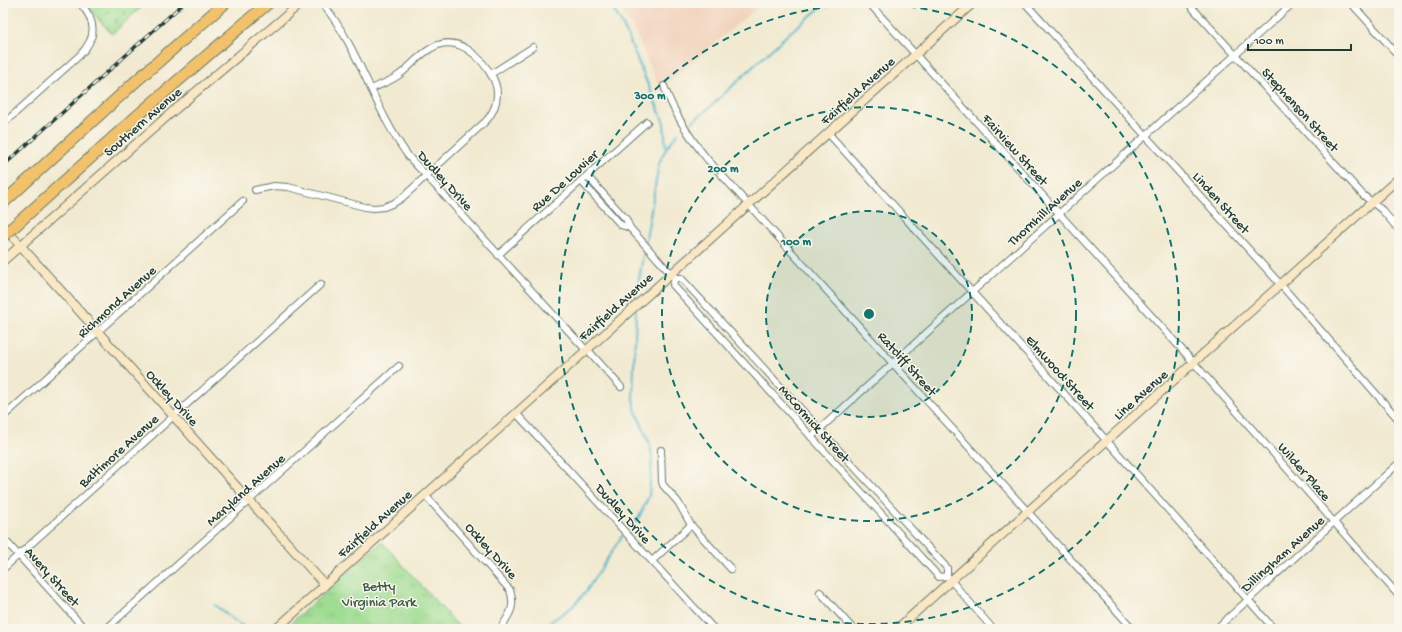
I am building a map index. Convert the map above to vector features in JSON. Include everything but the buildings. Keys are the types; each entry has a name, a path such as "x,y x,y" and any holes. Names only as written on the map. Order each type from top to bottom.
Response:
{"highway":[{"path":"3,203 224,3"},
{"path":"3,236 141,112 268,3"}],"street":[{"path":"3,124 79,56 90,44 92,35 92,20 80,3"},
{"name":"Southern Avenue","path":"3,261 166,117 301,3"},
{"name":"Dudley Drive","path":"322,3 343,32 393,134 409,157 620,387"},
{"name":"Fairview Street","path":"869,3 1194,363"},
{"name":"Fairfield Avenue","path":"276,629 586,350 644,299 673,276 748,205 973,3"},
{"name":"Linden Street","path":"1025,3 1281,285 1399,420"},
{"name":"Stephenson Street","path":"1188,3 1363,195 1382,210 1399,230"},
{"name":"Thornhill Avenue","path":"811,437 1293,3"},
{"path":"1351,3 1399,56"},
{"path":"255,190 274,186 288,187 365,207 379,207 394,203 402,198 480,127 492,114 497,95 496,84 481,60 470,50 457,44 444,44 430,48 397,76 372,89"},
{"path":"490,74 533,47"},
{"name":"Ratcliff Street","path":"664,86 688,135 708,160 1133,629"},
{"name":"Rue De Louvier","path":"498,255 646,122"},
{"name":"Elmwood Street","path":"828,133 1107,441 1274,629"},
{"path":"587,176 626,219 630,228 639,239 673,276"},
{"name":"Line Avenue","path":"897,629 949,579 1028,512 1399,178"},
{"path":"581,181 621,225 630,228"},
{"name":"Richmond Avenue","path":"3,417 243,201"},
{"name":"Ockley Drive","path":"3,226 325,585"},
{"name":"McCormick Street","path":"949,579 939,577 811,437 673,285 673,276 681,278 946,568 949,579 993,629"},
{"name":"Baltimore Avenue","path":"3,569 321,284"},
{"path":"737,355 745,348"},
{"name":"Wilder Place","path":"1194,363 1399,596"},
{"name":"Maryland Avenue","path":"106,629 399,366"},
{"name":"Dudley Drive","path":"516,413 714,629"},
{"path":"661,450 663,485 678,502 691,525 731,569"},
{"name":"Dillingham Avenue","path":"1216,629 1399,463"},
{"name":"Ockley Drive","path":"425,495 510,590 513,598 513,605 511,612 500,629"},
{"path":"879,511 887,504"},
{"path":"652,562 691,525"},
{"name":"Avery Street","path":"3,538 85,629"},
{"path":"820,592 853,629"}],"shaded area":[{"path":"617,3 763,3 660,89 635,32"},
{"path":"1399,187 1399,224 1381,204"}],"green space":[{"path":"83,3 146,3 112,34"},
{"name":"Betty Virginia Park","path":"382,542 461,629 284,629"}],"waterway":[{"path":"609,3 623,25 664,123 666,149"},
{"path":"692,122 788,34 826,3"},
{"path":"636,301 659,164 667,148 678,134"},
{"path":"630,527 639,517 649,496 652,459 649,442 635,409 633,398 636,309"},
{"path":"540,629 572,607 585,593 622,536"},
{"path":"215,605 247,629"}],"railway":[{"path":"3,166 184,3"}]}
